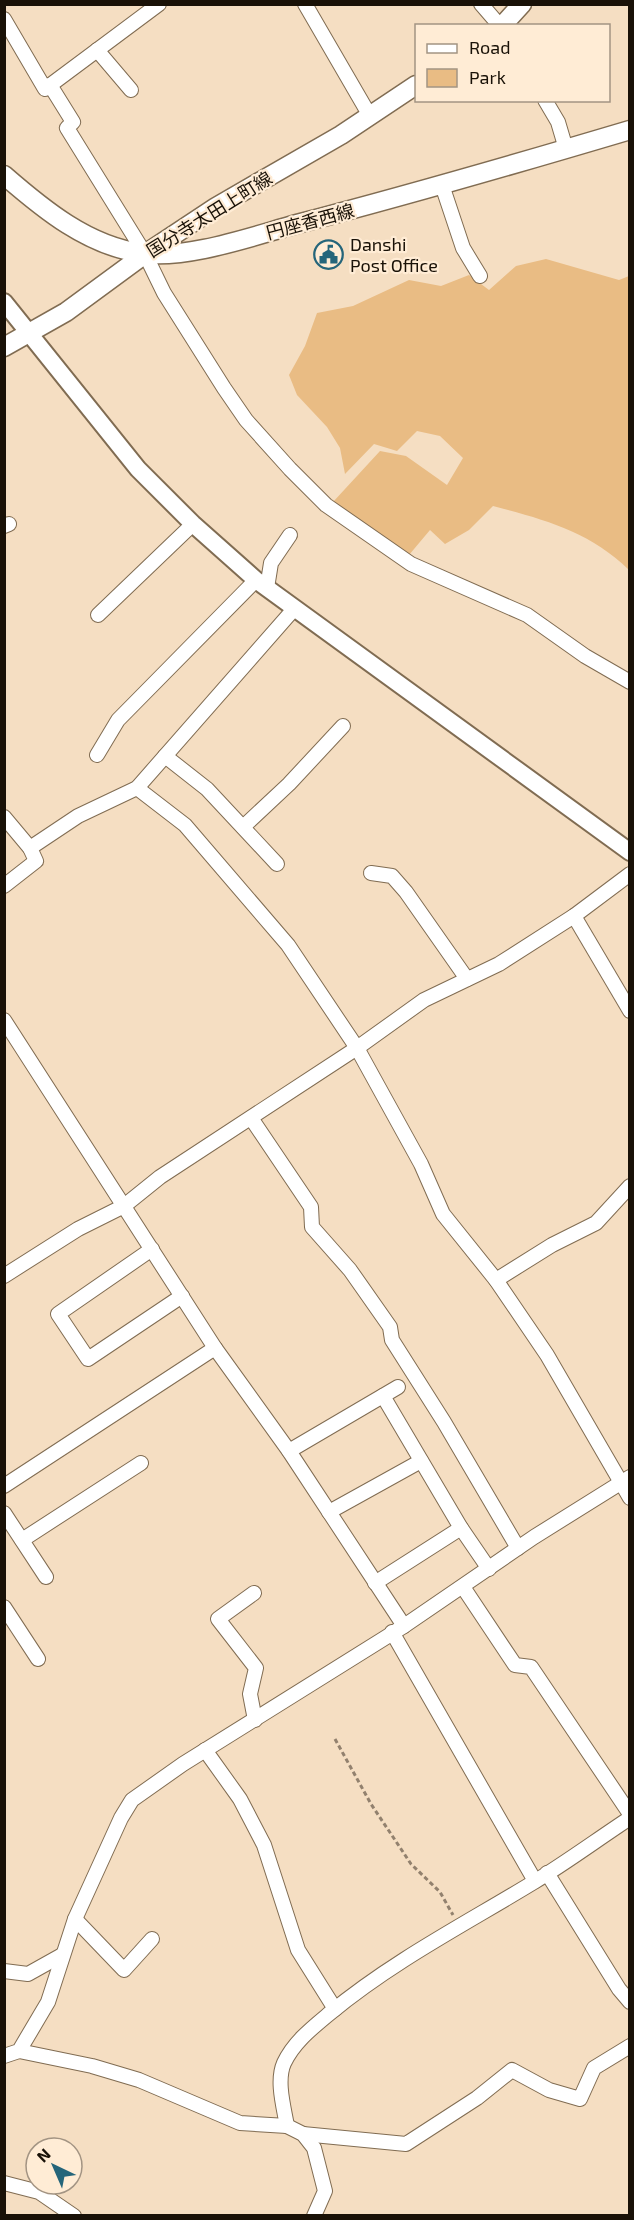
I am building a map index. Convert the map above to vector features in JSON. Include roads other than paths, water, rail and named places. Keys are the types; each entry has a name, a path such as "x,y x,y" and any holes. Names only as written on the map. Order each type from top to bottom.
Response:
{"main road":[{"path":"503,24 522,4"},
{"name":"国分寺太田上町線","path":"4,347 66,312 144,254 216,207 370,116 415,86"},
{"name":"円座香西線","path":"4,175 48,212 114,246 144,254 220,246 630,130"}],"street":[{"path":"4,19 45,89 159,4"},
{"path":"305,4 370,116"},
{"path":"481,4 499,24"},
{"path":"97,51 131,90"},
{"path":"50,85 72,122 67,128 144,254 164,293 246,420 326,505 411,564 527,615 585,656 630,682"},
{"path":"546,102 558,122 566,149"},
{"path":"442,185 463,248 480,276"},
{"path":"4,302 138,469 193,524 294,609 630,852"},
{"path":"98,615 193,524"},
{"path":"97,755 118,720 262,584 271,563 290,535"},
{"path":"30,848 78,816 137,788 294,609"},
{"path":"243,827 289,784 343,726"},
{"path":"165,756 207,789 277,864"},
{"path":"137,788 185,825 249,896 288,945 357,1048 421,1164 443,1214 496,1280 547,1356 625,1481 630,1498"},
{"path":"4,817 30,848 36,861 4,886"},
{"path":"371,873 392,876 406,892 467,979"},
{"path":"4,1276 78,1229 124,1206 160,1177 357,1048 424,1000 499,964 574,916 630,874"},
{"path":"574,916 630,1011"},
{"path":"4,1020 215,1348 289,1451 375,1583 398,1629 541,1877 630,2002"},
{"path":"251,1118 311,1207 312,1227 350,1270 390,1327 392,1340 444,1422 518,1548"},
{"path":"496,1280 552,1245 596,1223 630,1185"},
{"path":"152,1249 58,1314 88,1359 182,1296"},
{"path":"4,1486 215,1348"},
{"path":"289,1451 398,1387"},
{"path":"384,1396 461,1528 489,1569"},
{"path":"329,1512 421,1461"},
{"path":"22,1540 141,1463"},
{"path":"19,2051 48,2002 75,1919 121,1818 132,1800 205,1750 398,1629 518,1548 625,1481"},
{"path":"4,1513 46,1577"},
{"path":"375,1583 461,1528"},
{"path":"287,2126 281,2089 283,2066 293,2047 335,2009 459,1924 541,1877 630,1816 531,1667 515,1665 463,1587"},
{"path":"254,1593 218,1619 256,1668 250,1694 255,1720"},
{"path":"4,1607 38,1659"},
{"path":"205,1750 240,1799 264,1845 298,1950 335,2009"},
{"path":"75,1919 124,1970 152,1939"},
{"path":"4,1971 28,1974 62,1955"},
{"path":"4,2056 19,2051 92,2066 139,2080 240,2123 287,2126 303,2134 406,2144 477,2098 512,2070 549,2090 579,2099 594,2068 630,2046"},
{"path":"303,2134 314,2148 325,2191 314,2216"},
{"path":"4,2182 39,2192 74,2216"}],"place":[{"name":"Danshi Post Office","path":"329,254"}]}
